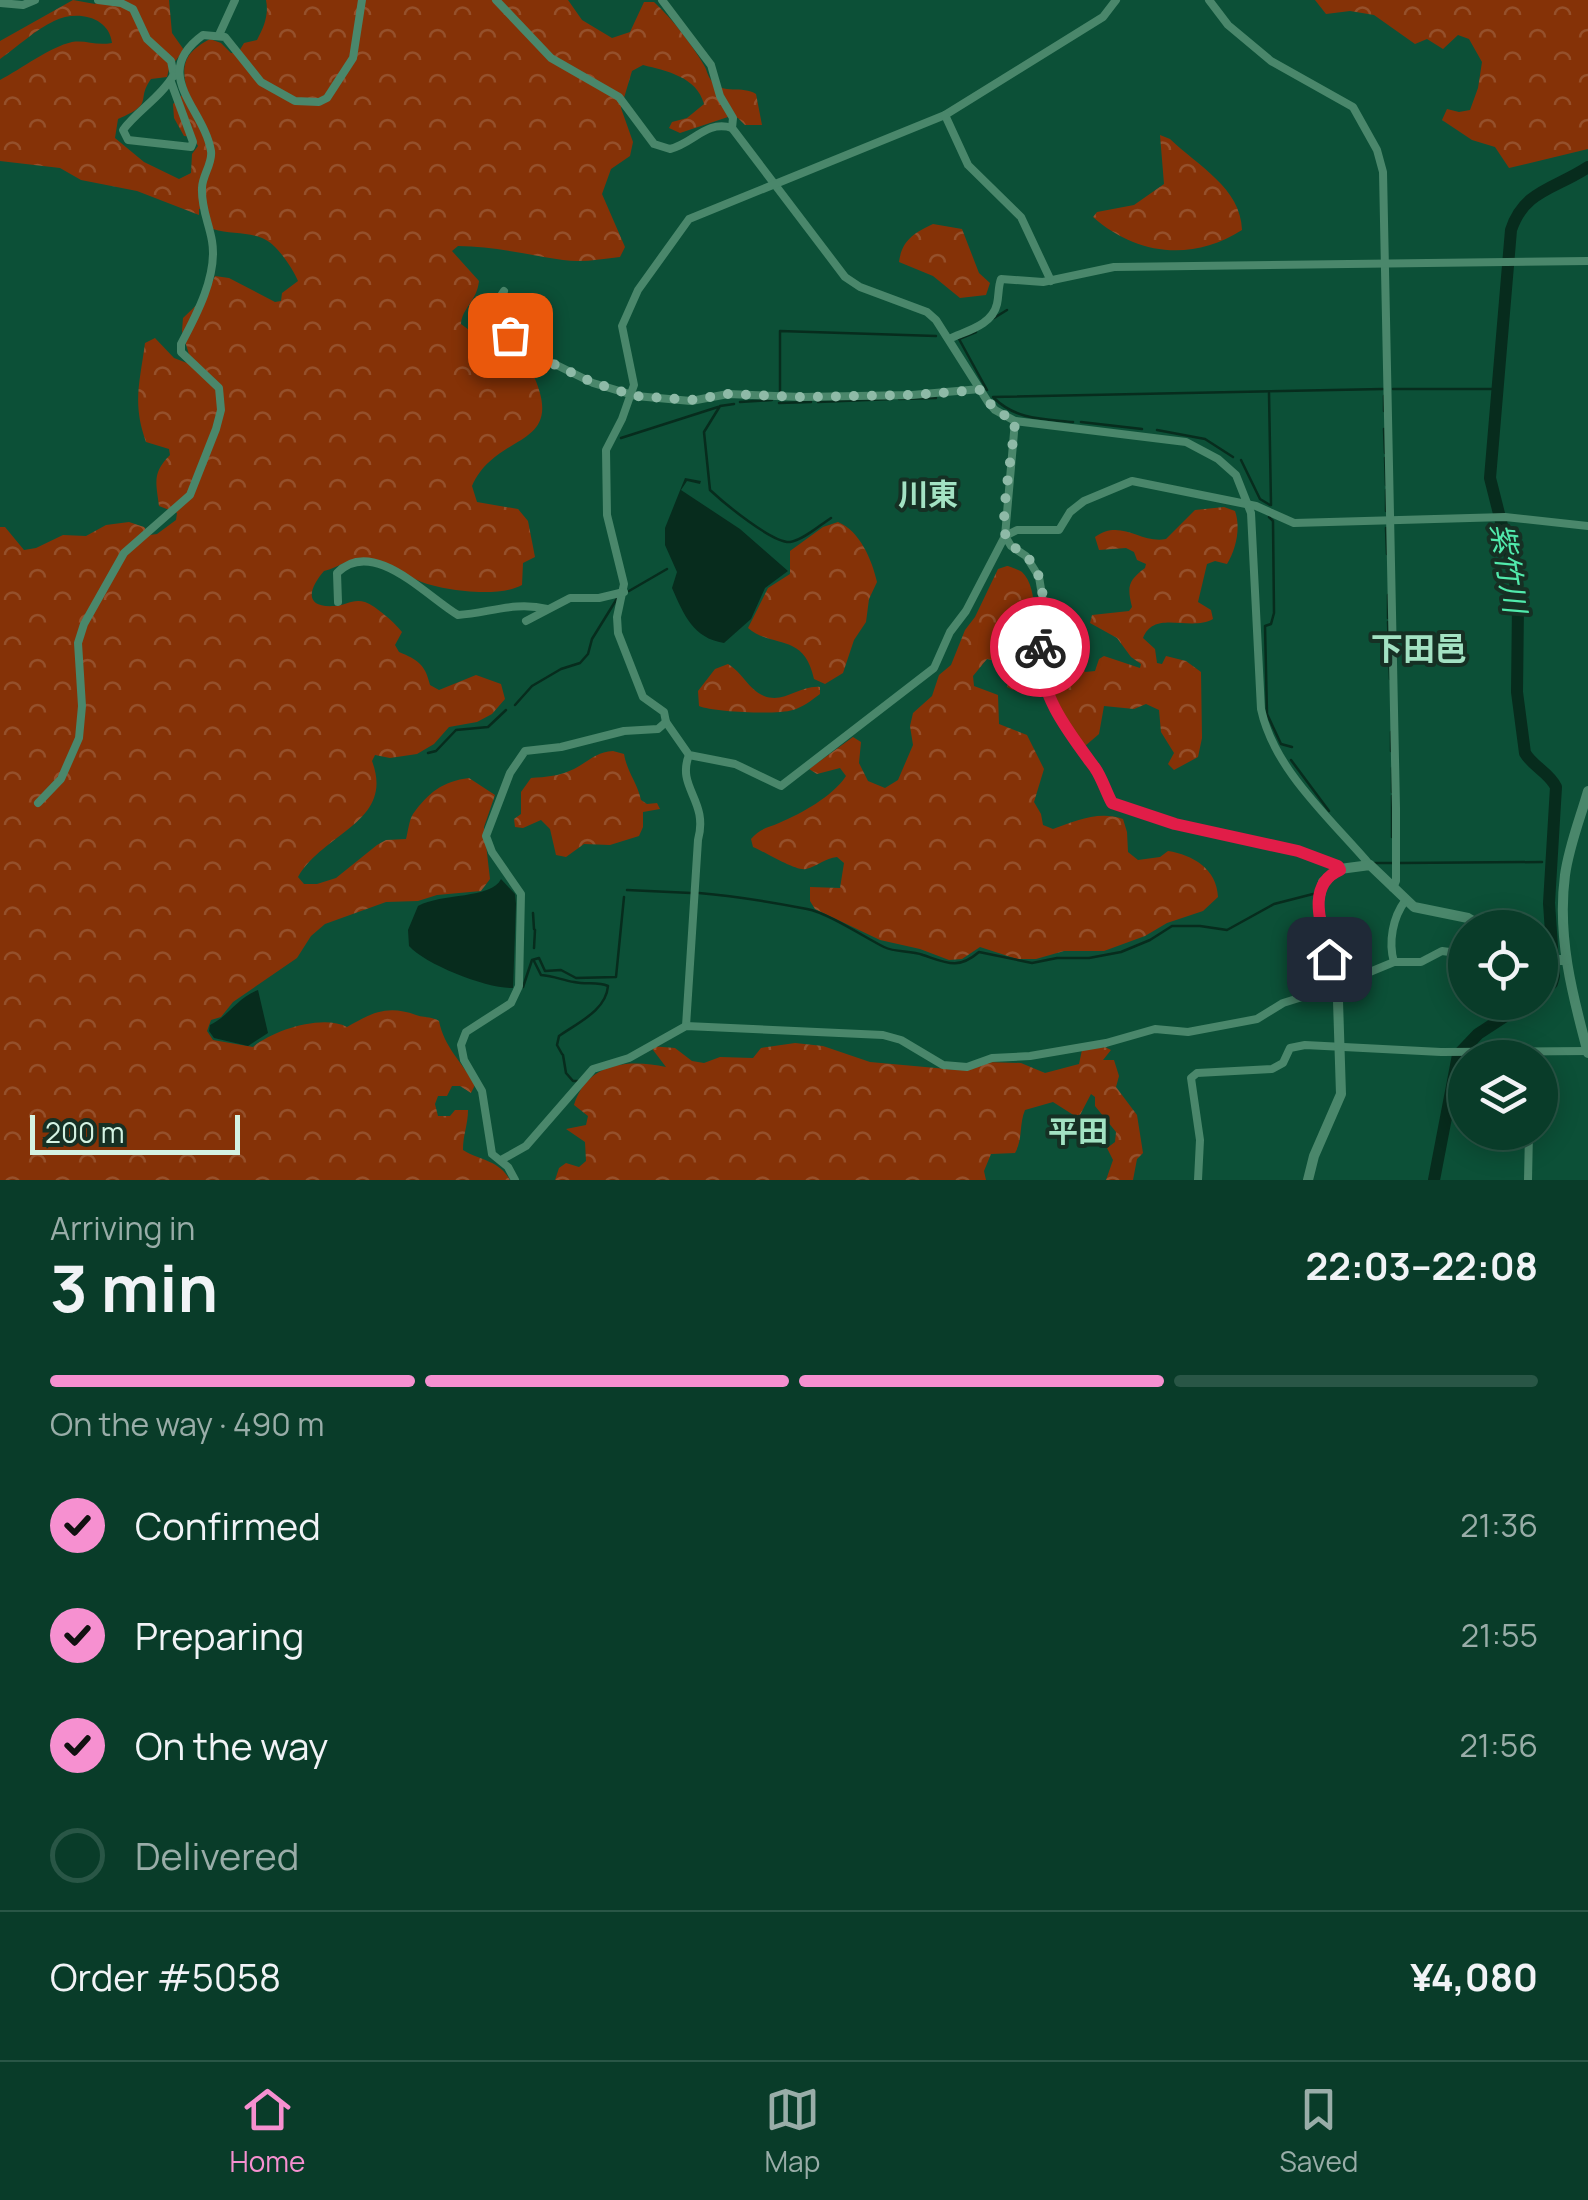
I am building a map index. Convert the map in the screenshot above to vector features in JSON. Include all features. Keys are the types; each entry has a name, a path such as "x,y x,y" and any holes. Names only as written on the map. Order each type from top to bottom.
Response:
{"main road":[{"path":"1558,918 1588,791"},
{"path":"1308,1180 1341,1094 1335,986 1318,896 1328,876 1370,864 1405,900 1424,910 1448,914"},
{"path":"1558,978 1588,1052"}],"street":[{"path":"0,3 24,4 35,0"},
{"path":"98,0 134,9 143,34 171,61 175,78 193,142 191,147 128,140 123,130 175,78 182,58 195,41 203,35 219,34 260,82 295,100 319,102 327,98 354,58 362,0"},
{"path":"219,34 235,0"},
{"path":"496,0 560,66 619,97 654,144 678,147 707,128 732,128 846,277 927,312 995,410 1015,421 1170,440 1195,446 1226,464 1236,475 1250,505 1261,709 1266,733 1293,775 1370,864"},
{"path":"662,0 711,66 717,89 734,118 732,128"},
{"path":"1015,421 1006,536 966,611 950,632 934,668 780,786 735,764 689,754 666,722 664,712 643,697 618,633 617,617 624,592 608,528 604,457 631,395 634,378 622,326 638,290 689,219 945,114 1103,17 1116,0"},
{"path":"1209,0 1228,25 1271,61 1345,100 1360,116 1383,172 1396,808 1393,888"},
{"path":"38,803 60,778 79,738 82,706 78,643 84,624 124,553 190,495 221,410 218,388 181,352 204,292 213,243 204,219 201,192 212,151 175,78"},
{"path":"945,114 968,166 1020,217 1051,280"},
{"path":"949,339 972,330 990,316 995,310 1001,279 1051,280 1114,267 1588,261"},
{"path":"504,291 497,302 496,316 526,350 594,383 631,395 691,400 728,394 820,397 980,390"},
{"path":"1006,536 1016,530 1059,530 1070,512 1084,501 1132,481 1250,505 1294,523 1500,518 1588,526"},
{"path":"1006,536 1026,556 1039,577 1044,607 1039,660 1045,688 1112,803 1175,824 1298,851 1340,870"},
{"path":"338,602 337,573 349,563 368,561 395,571 429,592 453,616 530,605 547,609"},
{"path":"526,621 570,598 599,598 624,592"},
{"path":"515,1180 490,1148 484,1097 464,1060 461,1045 466,1032 511,1003 519,986 520,894 487,843 492,817 525,750 562,746 624,731 658,729 666,722"},
{"path":"686,1026 702,828 700,807 686,779 689,754"},
{"path":"1394,962 1390,942 1405,900"},
{"path":"501,1160 526,1146 593,1070 629,1058 686,1026 884,1035 901,1040 943,1065 967,1067 992,1058 1106,1043 1155,1028 1188,1032 1257,1019 1284,1003 1394,962 1421,962 1448,952"},
{"path":"1198,1180 1200,1140 1192,1075 1208,1070 1272,1069 1283,1063 1288,1050 1296,1046 1448,1052"},
{"path":"1558,1054 1588,1052"},
{"path":"1528,1180 1529,1150"}],"green space":[{"path":"73,0 95,4 98,0 169,0 172,33 184,50 167,77 151,79 141,105 118,119 115,138 144,162 179,179 191,173 192,154 198,146 193,137 184,136 174,118 173,104 187,90 187,59 210,39 231,53 238,53 244,43 257,40 265,21 266,0 568,0 582,20 612,38 630,32 644,2 654,2 688,41 716,85 756,94 762,125 745,125 738,118 728,117 680,133 669,128 672,122 687,118 704,104 695,87 652,67 643,65 632,71 621,108 633,142 630,156 611,169 602,194 625,247 620,257 563,260 471,246 458,246 452,251 479,281 461,324 481,339 508,328 538,353 540,361 531,370 541,396 542,414 536,427 497,455 472,486 477,502 518,509 528,521 535,557 523,563 522,585 485,592 440,587 381,561 356,559 324,571 312,595 317,604 324,606 361,601 380,611 402,632 395,645 399,652 420,664 430,685 439,690 476,675 501,684 505,699 492,714 477,722 449,727 434,744 417,754 390,758 375,755 374,799 366,813 324,848 298,877 304,884 336,878 377,845 386,840 406,839 412,817 424,800 444,785 469,778 495,795 484,827 490,879 481,891 386,902 325,924 311,936 297,958 233,1002 221,1017 211,1020 207,1031 213,1040 253,1047 298,1026 325,1022 347,1027 381,1012 397,1011 436,1019 449,1047 475,1085 471,1093 452,1086 447,1096 438,1096 438,1116 468,1110 463,1150 495,1165 510,1180 0,1180 0,527 5,527 24,550 63,535 86,536 106,525 129,522 144,527 150,535 157,534 176,520 177,513 159,506 157,490 158,473 170,455 169,449 146,442 139,416 145,343 155,338 174,358 187,363 190,358 182,331 183,318 206,296 215,276 229,278 275,302 281,301 282,293 298,281 273,245 256,236 213,229 204,208 199,209 199,215 137,191 81,180 60,168 0,161 0,80 63,45 112,43 110,34 98,21 72,16 47,25 0,59 0,41"},
{"path":"1315,0 1588,0 1588,149 1509,168 1495,147 1472,140 1442,120 1447,109 1470,110 1478,88 1482,62 1469,39 1458,35 1443,49 1427,39 1415,44 1374,15 1350,11 1326,14"},
{"path":"1160,135 1170,139 1226,190 1240,215 1242,230 1204,247 1165,250 1127,240 1093,217 1097,212 1134,205 1164,184"},
{"path":"933,224 962,229 979,273 990,283 986,295 960,298 933,276 899,262 910,238"},
{"path":"1224,507 1235,511 1235,545 1227,564 1207,564 1198,602 1211,610 1213,619 1155,625 1143,638 1155,649 1157,663 1162,664 1166,656 1186,661 1201,672 1202,738 1198,757 1174,770 1168,764 1174,753 1161,732 1159,710 1146,704 1134,709 1104,706 1099,734 1085,746 1079,744 1051,692 1064,677 1070,657 1077,658 1085,672 1095,671 1104,656 1140,668 1141,664 1117,638 1090,623 1092,615 1129,611 1130,584 1146,564 1126,548 1099,550 1095,537 1113,530 1166,539 1195,510"},
{"path":"838,522 859,539 877,582 869,599 866,622 854,640 843,673 825,684 814,679 803,654 795,648 748,628 768,588 790,574 790,551 823,527"},
{"path":"1007,566 1022,572 1033,597 1033,631 1026,665 1013,690 1007,687 1012,672 1006,663 987,659 973,676 974,686 998,695 999,724 1027,735 1044,769 1034,802 1043,825 1053,829 1096,816 1123,819 1128,852 1138,860 1160,857 1168,851 1195,860 1213,879 1218,897 1203,911 1104,951 1064,951 1036,959 1017,959 980,947 962,959 949,960 880,940 815,909 810,901 810,887 840,888 844,863 837,857 802,869 753,847 751,839 816,804 840,784 846,776 840,768 817,774 809,769 853,737 861,742 859,763 868,781 885,788 898,780 913,745 913,713 932,696 939,675 951,665 998,569"},
{"path":"728,664 764,696 778,698 813,687 820,687 820,694 785,712 699,706 698,691 715,669"},
{"path":"613,751 624,754 641,800 657,803 660,809 643,812 639,836 610,845 584,844 566,857 556,855 550,829 541,820 523,828 515,827 514,819 521,814 521,792 531,778 563,773"},
{"path":"795,1043 823,1046 870,1062 958,1070 985,1062 1021,1063 1045,1073 1079,1064 1082,1050 1105,1047 1111,1050 1103,1060 1114,1060 1119,1076 1116,1087 1137,1115 1143,1153 1137,1159 1133,1180 1106,1180 1113,1160 1107,1148 1115,1142 1116,1132 1095,1106 1091,1094 1080,1115 1075,1116 1053,1102 1025,1110 1015,1153 991,1154 984,1171 986,1180 555,1180 559,1168 566,1163 579,1167 586,1161 585,1142 566,1129 586,1125 588,1116 574,1105 580,1091 599,1072 624,1064 666,1067 650,1046 675,1048 692,1061 704,1063 720,1057 753,1058 761,1048"}],"shaded area":[{"path":"685,478 701,481 687,481 681,490 740,529 788,571 765,588 751,619 724,643 697,631 672,588 677,572 665,545 665,528"},
{"path":"501,879 515,894 513,988 489,985 458,974 429,961 409,946 408,930 418,906 487,890"},
{"path":"258,990 268,1033 248,1046 214,1038 210,1025"}],"waterway":[{"name":"紫竹川","path":"1549,910 1556,787 1525,753 1517,692 1518,605 1514,573 1490,478 1511,230 1532,198 1588,167"},
{"path":"994,318 1007,310"},
{"path":"780,391 780,331 936,336"},
{"path":"976,332 959,339 987,390"},
{"path":"993,397 1383,389"},
{"path":"1393,389 1495,389"},
{"path":"1269,393 1271,505"},
{"path":"1384,396 1384,411"},
{"path":"899,399 936,398"},
{"path":"994,398 1021,414 1073,422"},
{"path":"818,402 892,399"},
{"path":"740,402 772,400"},
{"path":"779,403 811,402"},
{"path":"734,404 720,406 704,432 710,490 782,541 800,539 831,518"},
{"path":"621,438 718,407"},
{"path":"1081,422 1142,429"},
{"path":"1384,429 1385,453"},
{"path":"1157,430 1205,439 1233,457"},
{"path":"1385,458 1386,485"},
{"path":"1241,460 1260,499 1270,505"},
{"path":"1386,490 1386,511"},
{"path":"1269,517 1273,521 1274,613 1271,624 1265,626 1267,714 1281,744 1292,747"},
{"path":"1386,528 1387,554"},
{"path":"629,591 667,569"},
{"path":"1388,595 1388,618"},
{"path":"515,705 532,686 580,663 618,597"},
{"path":"1388,622 1389,650"},
{"path":"1389,654 1390,679"},
{"path":"428,753 436,751 456,730 488,727 506,710"},
{"path":"1391,732 1391,751"},
{"path":"1291,760 1329,811"},
{"path":"1392,768 1392,792"},
{"path":"1392,796 1392,837"},
{"path":"1400,863 1542,862"},
{"path":"1375,863 1392,863"},
{"path":"627,890 691,893"},
{"path":"699,893 816,911 889,949 952,963 965,961 979,952 1032,963 1121,952 1172,926 1227,930 1274,904 1313,894"},
{"path":"523,987 532,960 539,958 545,971 561,970 576,978 616,977 624,897"},
{"path":"533,913 534,929"},
{"path":"534,948 535,930"},
{"path":"534,961 541,975 608,986 602,1003 559,1036 557,1045 562,1054"},
{"name":"紫竹川","path":"1434,1180 1458,1055 1478,1034 1499,1020"},
{"path":"563,1055 566,1073 578,1081"}],"way so far":[{"path":"510,335 534,355 594,383 636,396 700,400 728,394 802,397 980,390 995,410 1015,421 1004,528 1012,546 1026,556 1039,577 1044,607 1040,647"}],"district":[{"name":"川東","path":"928,495"},
{"name":"下田邑","path":"1419,649"},
{"name":"平田","path":"1078,1132"}],"route":[{"path":"1040,647 1045,688 1112,803 1175,824 1298,851 1338,866 1340,870 1328,876 1318,896 1329,959"}]}
